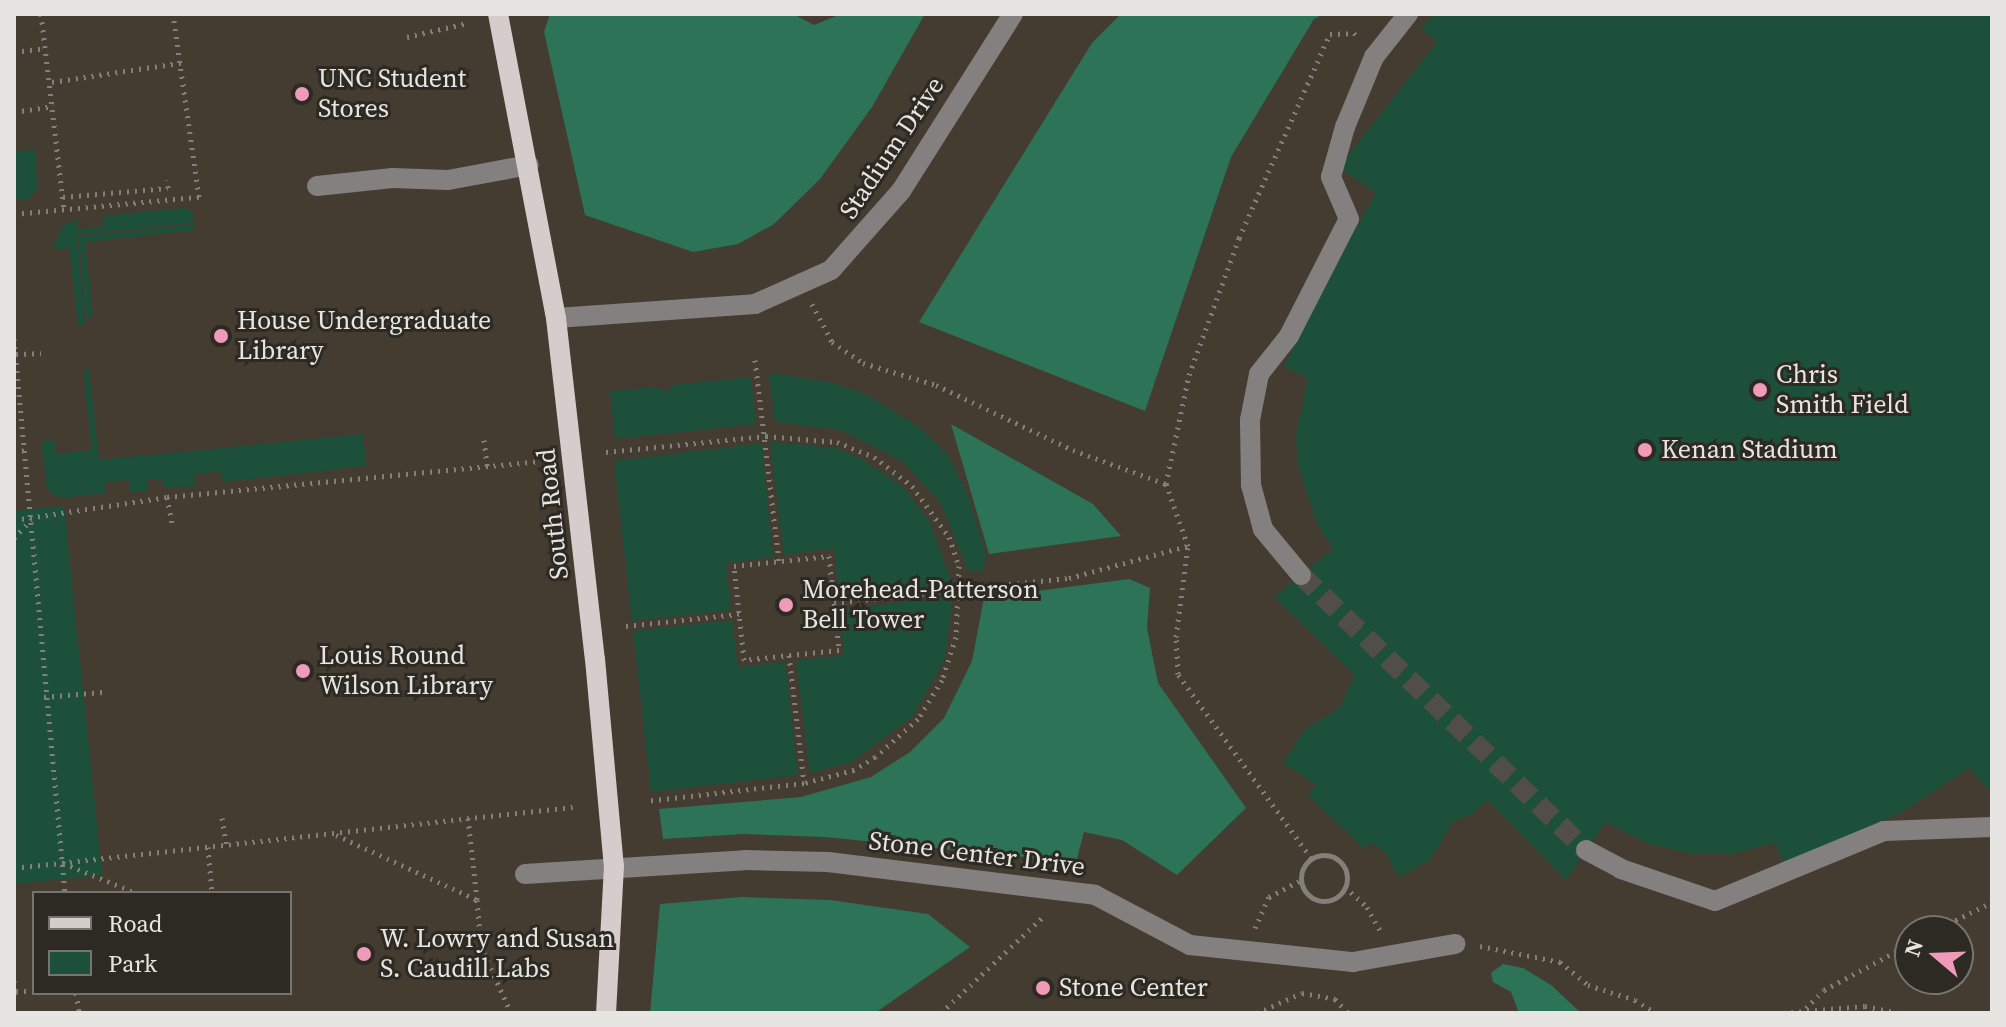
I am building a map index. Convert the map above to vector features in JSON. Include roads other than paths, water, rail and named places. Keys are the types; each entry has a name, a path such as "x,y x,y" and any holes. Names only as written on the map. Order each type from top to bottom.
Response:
{"main road":[{"name":"South Road","path":"498,14 556,318 614,866 606,1013"}],"street":[{"name":"Stadium Drive","path":"556,318 755,304 803,287 852,252 901,191 1013,14"},
{"path":"1301,575 1263,529 1251,485 1250,420 1259,374 1289,336 1349,219 1331,177 1374,57 1408,14"},
{"path":"317,186 393,178 448,180 529,165"},
{"path":"1586,850 1621,869 1715,901 1884,831 1992,827"},
{"name":"Stone Center Drive","path":"525,874 614,866 828,862 986,879 1095,895 1190,945 1353,962 1463,944"}],"tunnel":[{"path":"1301,575 1586,850"}],"place":[{"name":"UNC Student Stores","path":"302,94"},
{"name":"House Undergraduate Library","path":"221,336"},
{"name":"Chris Smith Field","path":"1760,390"},
{"name":"Kenan Stadium","path":"1645,450"},
{"name":"Morehead-Patterson Bell Tower","path":"786,605"},
{"name":"Louis Round Wilson Library","path":"303,671"},
{"name":"W. Lowry and Susan S. Caudill Labs","path":"364,954"},
{"name":"Stone Center","path":"1043,988"}]}
